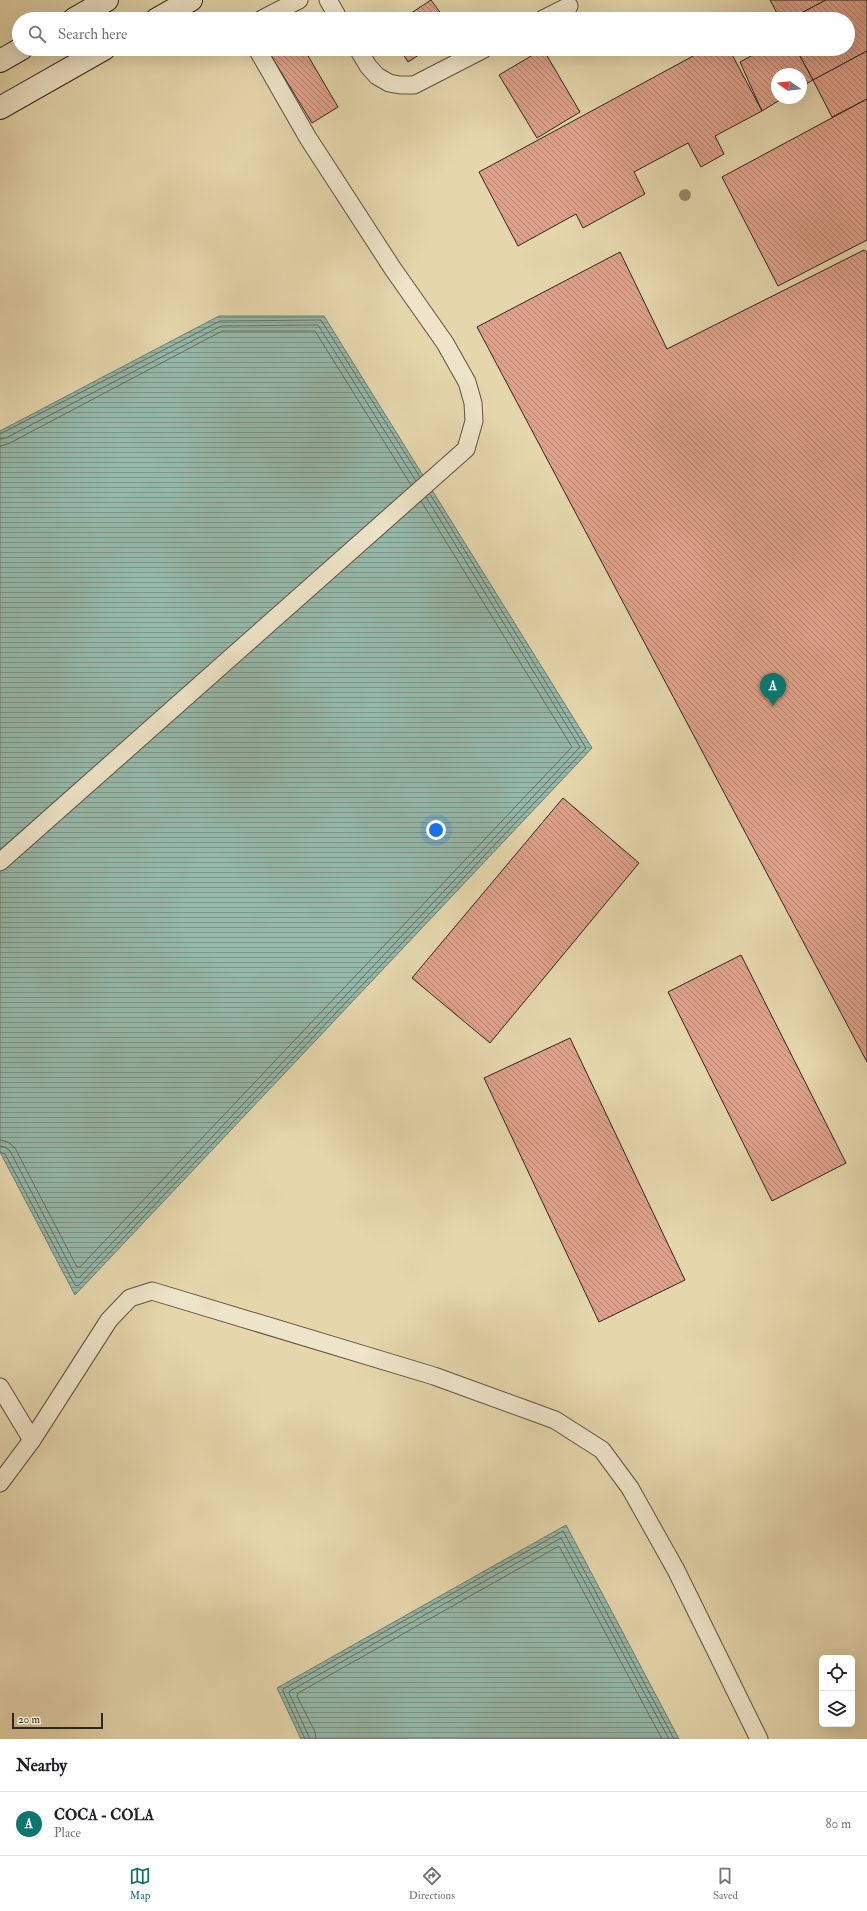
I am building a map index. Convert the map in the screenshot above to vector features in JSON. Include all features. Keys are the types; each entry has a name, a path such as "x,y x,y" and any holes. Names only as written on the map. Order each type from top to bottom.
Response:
{"main road":[{"path":"86,12 107,0"},
{"path":"165,10 191,0"},
{"path":"0,61 12,54"},
{"path":"0,108 92,56"}],"lane":[{"path":"276,12 299,0"},
{"path":"328,0 335,12"},
{"path":"557,12 569,6"},
{"path":"0,862 466,449 474,421 473,403 467,382 444,343 393,269 308,138 261,56"},
{"path":"362,56 368,66 377,76 389,83 400,85 414,85 470,56"},
{"path":"5,1477 32,1440 109,1320 130,1298 152,1291 434,1376 555,1420 602,1450 630,1488 676,1570 759,1739"},
{"path":"0,1387 32,1440"}],"water":[{"path":"219,316 324,316 592,748 75,1295 0,1152 0,431"},
{"path":"566,1525 679,1739 301,1739 277,1688"}],"building":[{"path":"431,0 440,12 413,12"},
{"path":"770,0 826,0 803,12 776,12"},
{"path":"826,0 867,0 867,51 813,80 800,56 855,56 855,12 803,12"},
{"path":"867,51 867,99 832,117 813,80"},
{"path":"271,56 308,56 338,107 312,123"},
{"path":"404,56 417,56 408,62"},
{"path":"531,56 547,56 580,112 537,138 499,75"},
{"path":"693,56 733,56 762,111 715,136 724,154 701,167 688,143 634,172 645,194 583,228 576,214 518,246 479,172"},
{"path":"751,56 800,56 806,68 771,68 771,104 773,104 762,111 740,62"},
{"path":"807,69 813,80 807,84"},
{"path":"867,99 867,240 778,286 722,177"},
{"path":"864,250 867,252 867,1062 477,327 620,252 667,349"},
{"path":"563,798 639,863 490,1043 412,978"},
{"path":"741,955 846,1163 772,1201 668,992"},
{"path":"570,1038 685,1280 599,1322 484,1078"}],"place":[{"name":"COCA - COLA","path":"773,706"}]}
